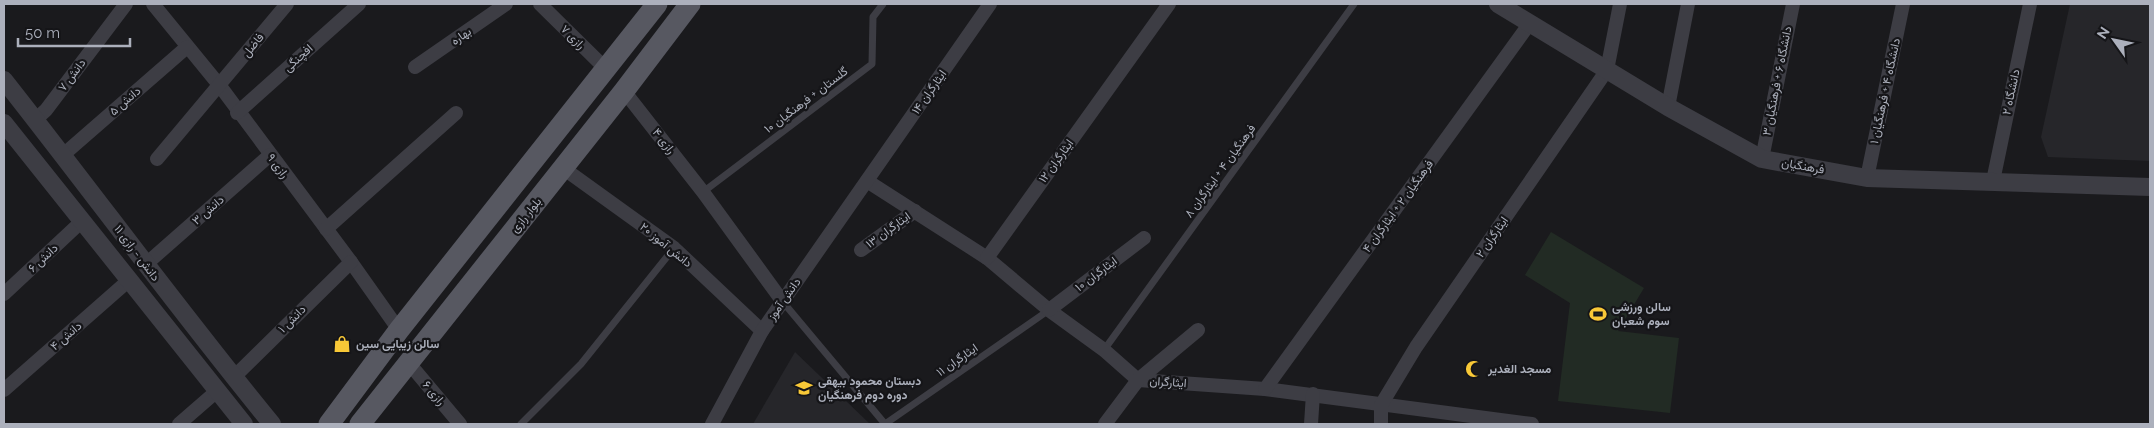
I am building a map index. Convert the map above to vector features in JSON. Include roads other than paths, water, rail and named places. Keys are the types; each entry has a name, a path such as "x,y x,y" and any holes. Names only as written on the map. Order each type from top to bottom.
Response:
{"main road":[{"path":"328,424 399,330 658,4"},
{"name":"بلوار رازی","path":"360,424 690,4"},
{"path":"464,248 485,264"}],"street":[{"name":"دانش ۷","path":"35,120 46,110 126,4"},
{"name":"رازی ۹","path":"153,4 220,86 237,112 326,229 399,330"},
{"name":"فاضل","path":"158,159 287,4"},
{"name":"افچنگی","path":"237,112 359,4"},
{"name":"بهاره","path":"415,67 506,4"},
{"name":"رازی ۷","path":"540,4 606,69"},
{"name":"ایثارگران ۱۴","path":"867,180 990,4"},
{"name":"ایثارگران ۱۲","path":"986,258 1170,4"},
{"name":"فرهنگیان","path":"1498,4 1668,107 1762,158 1867,178 2150,187"},
{"path":"1607,70 1620,4"},
{"path":"1668,107 1688,4"},
{"name":"دانشگاه ۶ + فرهنگیان ۳","path":"1762,158 1793,4"},
{"name":"دانشگاه ۴ + فرهنگیان ۱","path":"1867,178 1903,4"},
{"name":"دانشگاه ۲","path":"1992,181 2030,4"},
{"name":"فرهنگیان ۲ + ایثارگران ۴","path":"1265,388 1530,23"},
{"name":"دانش ۵","path":"63,155 187,47"},
{"name":"ایثارگران ۲","path":"1381,405 1416,347 1607,70"},
{"name":"دانش - رازی ۱۱","path":"4,80 145,265 272,424"},
{"name":"رازی ۴","path":"624,90 703,192 783,302"},
{"path":"326,229 456,113"},
{"name":"دانش - رازی ۱۱","path":"4,123 128,282 241,421"},
{"name":"دانش ۳","path":"145,265 270,155"},
{"name":"دانش آموز ۲۰","path":"563,168 674,248 762,331"},
{"name":"ایثارگران","path":"867,180 986,258 1049,310 1104,350 1138,380 1265,388 1511,424 1532,424"},
{"name":"دانش آموز","path":"712,424 762,331 867,180"},
{"name":"ایثارگران ۱۳","path":"861,250 915,210"},
{"name":"دانش ۶","path":"4,294 81,222"},
{"name":"ایثارگران ۱۰","path":"1049,310 1144,238"},
{"name":"دانش ۱","path":"234,377 350,262"},
{"name":"دانش ۴","path":"4,390 128,282"},
{"path":"1105,424 1138,380 1198,330"},
{"name":"رازی ۶","path":"408,362 460,424"},
{"path":"179,424 217,392"},
{"path":"1312,424 1313,394"},
{"path":"241,421 254,402"},
{"path":"1381,405 1381,424"}],"lane":[{"name":"گلستان + فرهنگیان ۱۰","path":"703,192 872,64 873,17 883,4"},
{"name":"فرهنگیان ۴ + ایثارگران ۸","path":"1104,350 1354,4"},
{"path":"521,424 581,364 674,248"},
{"name":"ایثارگران ۱۱","path":"783,302 885,424 1049,310"}],"place":[{"name":"سالن ورزشی سوم شعبان","path":"1598,314"},
{"name":"سالن زیبایی سین","path":"342,344"},
{"name":"مسجد الغدیر","path":"1474,369"},
{"name":"دبستان محمود بیهقی دوره دوم فرهنگیان","path":"804,388"}]}
